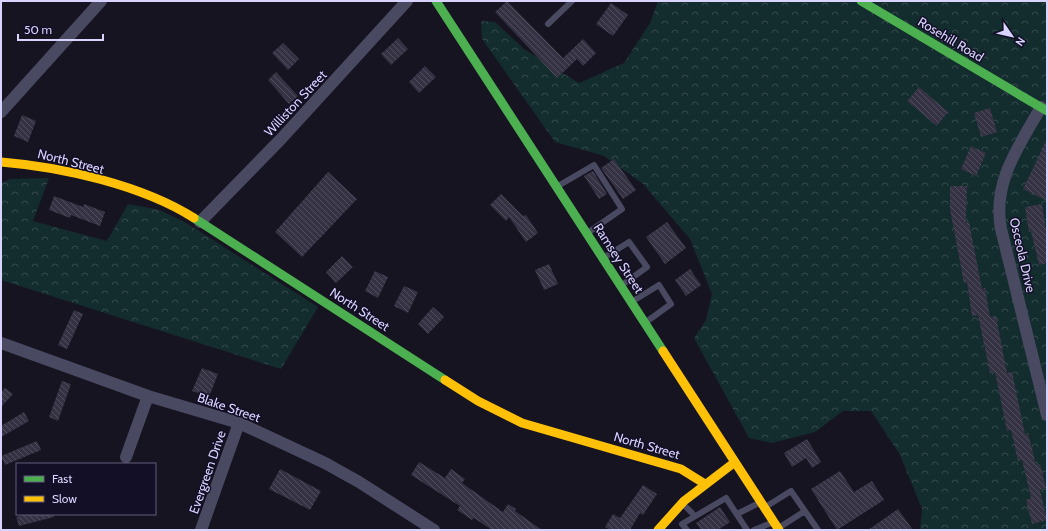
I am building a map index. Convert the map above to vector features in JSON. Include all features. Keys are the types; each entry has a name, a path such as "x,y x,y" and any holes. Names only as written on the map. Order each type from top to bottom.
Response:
{"street":[{"path":"1,112 101,1"},
{"name":"Williston Street","path":"200,222 281,139 407,1"},
{"name":"Ramsey Street","path":"436,1 777,527"},
{"name":"Rosehill Road","path":"861,1 1044,109"},
{"name":"Osceola Drive","path":"1044,109 1010,161 1004,175 999,206 1001,229 1047,415"},
{"name":"North Street","path":"1,162 25,163 55,169 135,191 178,208 478,401 508,417 522,423 681,469 705,484"},
{"name":"Blake Street","path":"1,343 148,396 239,423 325,463 359,482 434,530"},
{"path":"126,457 148,396"},
{"name":"Evergreen Drive","path":"201,530 239,423"},
{"path":"658,530 672,511 681,502 735,462"}],"lane":[{"path":"548,24 572,1"},
{"path":"557,187 594,165 622,209 587,234"},
{"path":"603,259 629,242 647,267 621,286"},
{"path":"632,302 659,285 671,304 645,323"},
{"path":"737,514 763,505 791,490 818,530"},
{"path":"687,530 682,524 726,498 747,530"},
{"path":"681,502 695,516"},
{"path":"754,530 777,527 805,511"}],"green space":[{"path":"658,1 1047,1 1047,530 920,530 922,509 900,455 871,411 843,411 815,432 772,443 749,438 694,338 706,320 712,294 690,239 643,184 604,156 555,142 482,39 481,21 495,22 524,49 579,83 624,63 650,23"},
{"path":"49,178 33,221 107,241 128,204 160,210 188,224 318,307 281,369 1,280 1,183 10,179"}],"building":[{"path":"507,1 563,58 583,39 596,53 583,66 577,59 557,78 495,12"},
{"path":"611,3 628,15 613,36 596,24"},
{"path":"398,38 408,49 391,65 381,54"},
{"path":"283,43 299,59 288,70 272,53"},
{"path":"425,66 436,77 419,93 409,82"},
{"path":"276,72 298,96 289,104 268,80"},
{"path":"919,87 948,112 937,126 907,101"},
{"path":"990,108 997,132 981,137 974,113"},
{"path":"22,115 36,121 28,142 14,136"},
{"path":"1047,139 1047,201 1023,189"},
{"path":"971,146 986,153 976,176 961,169"},
{"path":"614,159 636,190 623,199 601,168"},
{"path":"593,171 607,194 599,199 584,176"},
{"path":"328,172 357,199 302,257 275,232"},
{"path":"950,186 967,186 966,223 969,222 982,289 985,288 990,317 996,316 1007,373 1012,372 1025,434 1028,433 1036,465 1040,464 1046,488 1040,490 1047,520 1032,524 1026,500 1031,498 1022,460 1018,461 1011,430 1007,431 995,372 990,373 978,315 972,316 967,282 964,283 950,209"},
{"path":"501,194 523,216 526,215 538,233 526,242 509,217 506,221 490,205"},
{"path":"54,196 83,207 84,204 105,212 100,226 71,215 70,218 49,210"},
{"path":"1042,204 1047,237 1047,263 1039,265 1031,231 1029,232 1025,207"},
{"path":"667,222 686,248 665,264 646,237"},
{"path":"342,256 353,267 336,283 326,272"},
{"path":"549,264 558,284 544,290 535,270"},
{"path":"690,269 701,285 686,296 675,280"},
{"path":"375,271 388,277 378,298 365,291"},
{"path":"404,286 418,292 408,313 394,306"},
{"path":"433,307 444,317 428,334 418,324"},
{"path":"74,310 83,314 67,349 58,345"},
{"path":"202,368 218,374 209,397 192,391"},
{"path":"62,381 71,384 58,421 49,417"},
{"path":"5,388 13,394 1,407 1,392"},
{"path":"24,412 29,421 1,437 1,426"},
{"path":"807,439 821,462 812,468 806,458 792,467 784,453"},
{"path":"37,441 41,450 5,465 1,456"},
{"path":"419,462 445,478 451,469 465,479 462,483 503,512 508,504 516,509 515,511 542,530 492,530 474,518 472,520 457,510 460,506 411,475"},
{"path":"280,469 321,491 310,510 269,489"},
{"path":"840,471 854,492 872,481 884,500 837,530 811,489"},
{"path":"643,485 657,494 643,515 640,513 630,530 610,530 605,527 613,514 620,518"},
{"path":"720,507 730,522 718,530 701,530 696,523"},
{"path":"898,509 913,530 868,530"},
{"path":"23,515 53,515 54,517 19,526 16,517"}],"traffic: fast":[{"path":"436,1 663,351"},
{"path":"861,1 1047,111"},
{"path":"194,218 445,380"}],"traffic: slow":[{"path":"1,162 50,168 75,173 126,187 173,206 194,218"},
{"path":"663,351 779,530"},
{"path":"445,380 478,401 522,423 681,469 705,484"},
{"path":"658,530 684,501 735,462"}]}
